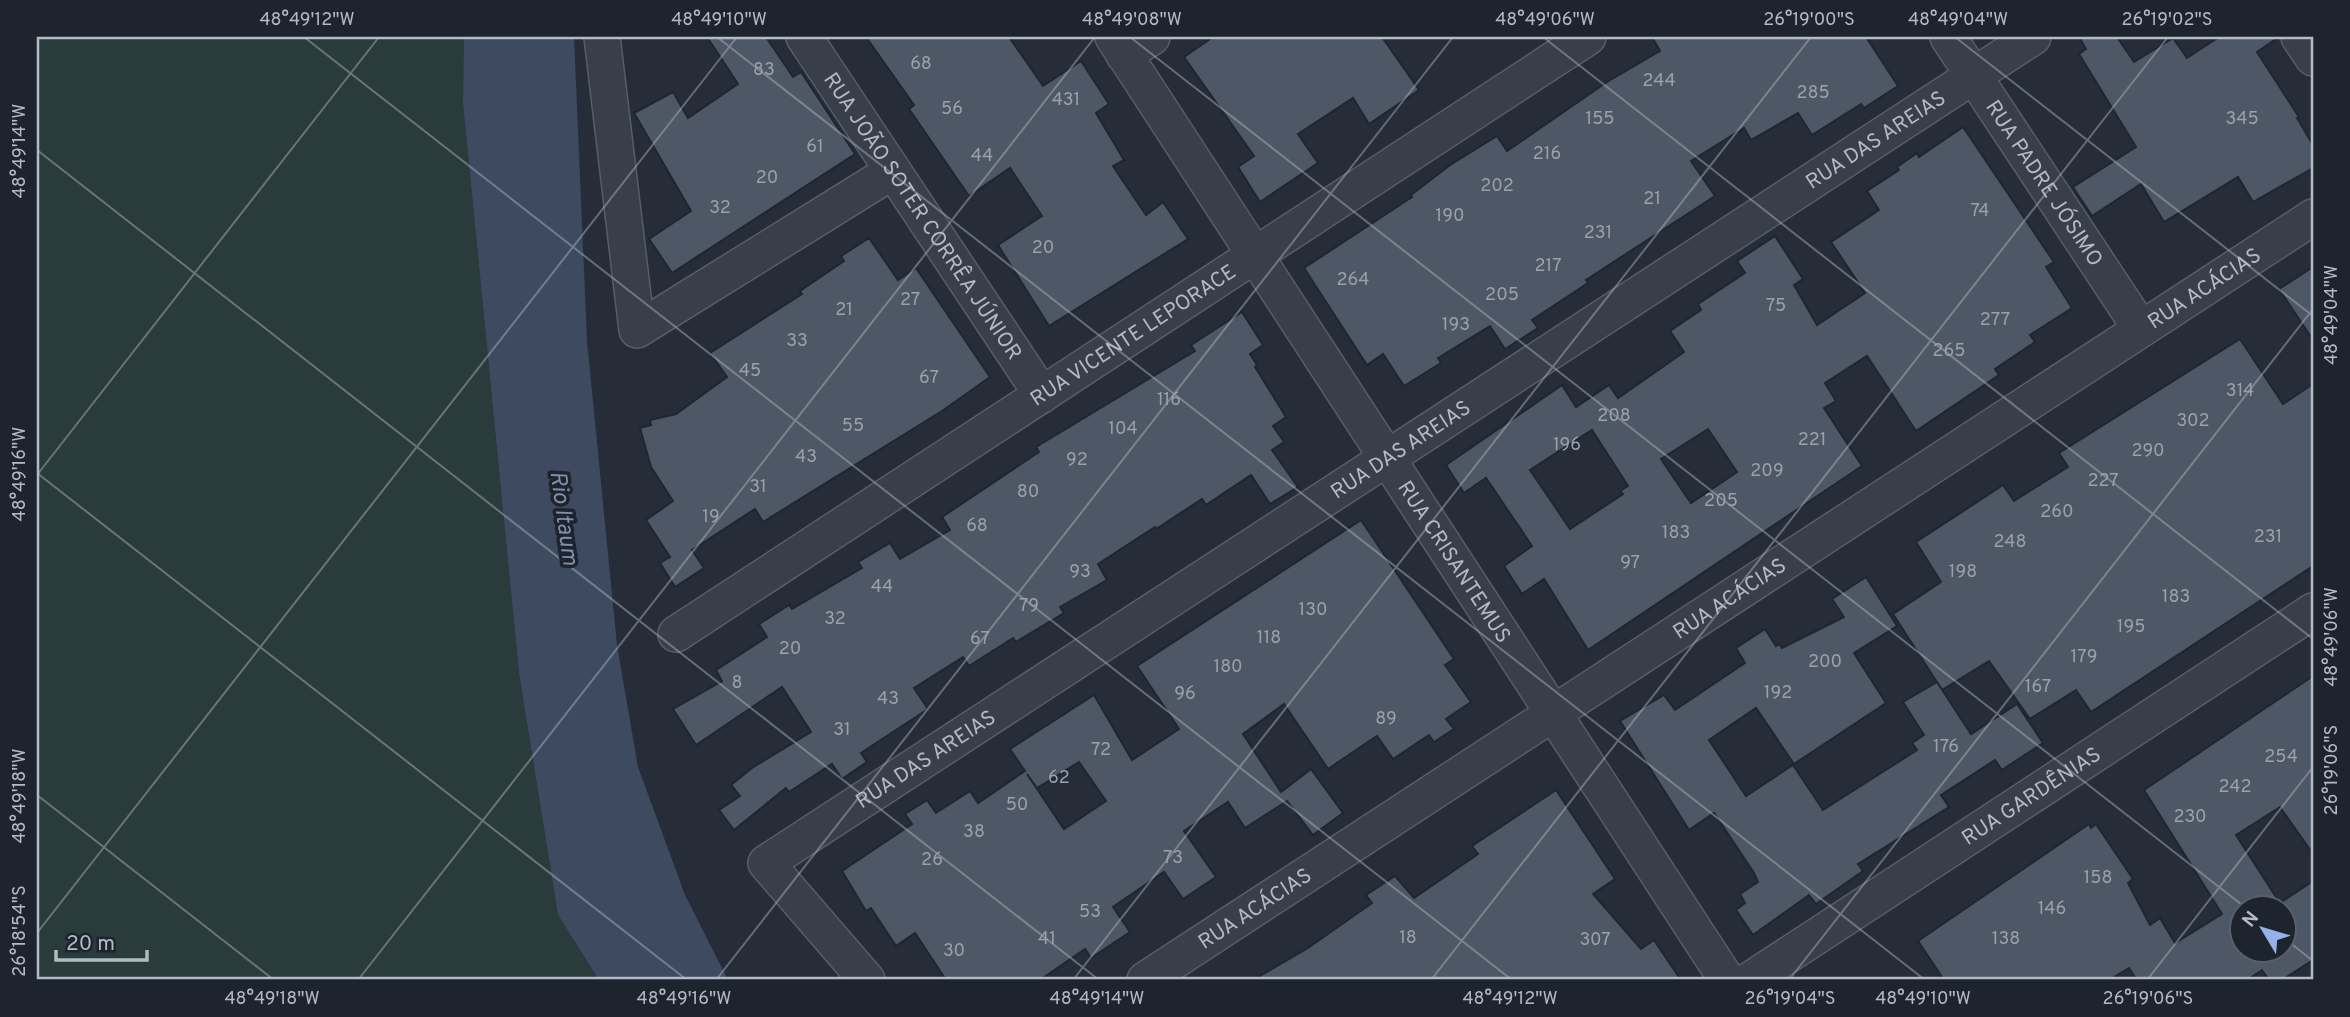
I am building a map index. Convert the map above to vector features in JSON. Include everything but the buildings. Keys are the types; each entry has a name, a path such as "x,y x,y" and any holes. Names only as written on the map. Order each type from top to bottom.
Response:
{"street":[{"path":"602,37 637,330 893,171"},
{"name":"RUA JOÃO SOTER CORRÊA JÚNIOR","path":"804,37 1042,394"},
{"name":"RUA VICENTE LEPORACE","path":"676,634 1588,37"},
{"name":"RUA PADRE JÓSIMO","path":"1948,37 2140,330"},
{"name":"RUA DAS AREIAS","path":"867,980 766,863 2033,37"},
{"path":"2299,37 2313,58"},
{"name":"RUA CRISANTEMUS","path":"1130,43 1255,255 1727,980"},
{"name":"RUA ACÁCIAS","path":"1145,980 2313,217"},
{"name":"RUA GARDÊNIAS","path":"1750,980 2313,611"}],"shaded area":[{"path":"37,37 464,37 463,104 519,674 558,915 599,980 37,980"}],"water":[{"name":"Rio Itaum","path":"464,37 574,37 587,341 617,645 638,767 685,895 728,980 599,980 558,915 519,673 463,103"}]}
